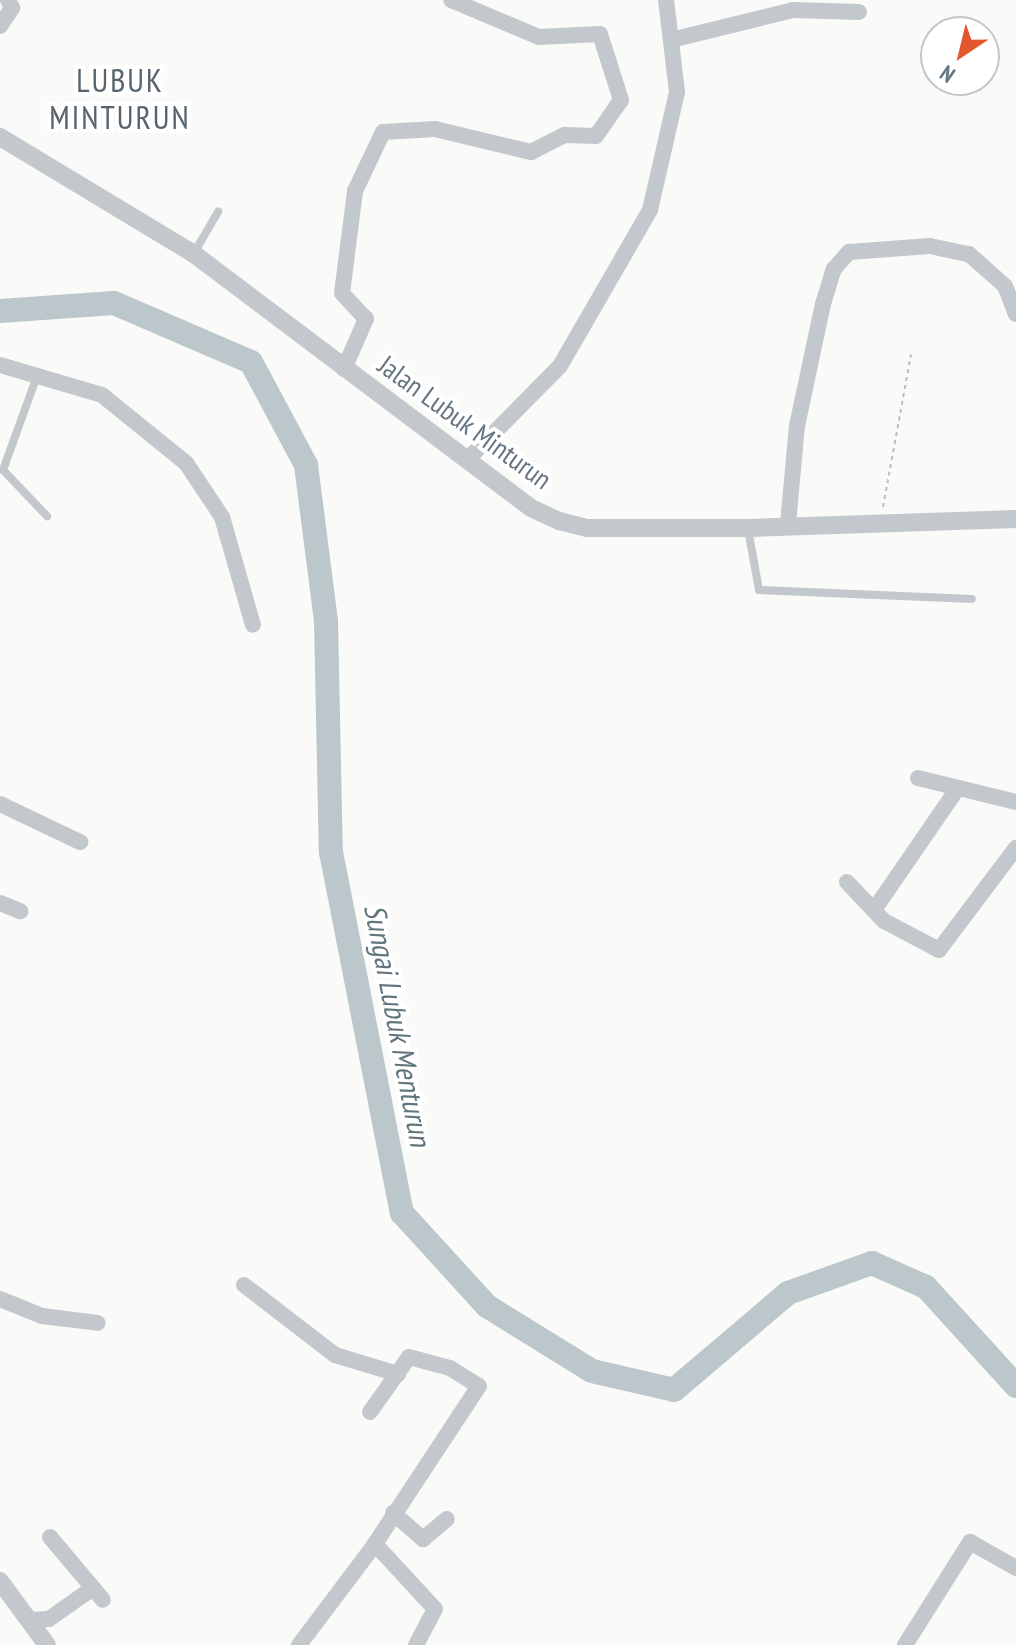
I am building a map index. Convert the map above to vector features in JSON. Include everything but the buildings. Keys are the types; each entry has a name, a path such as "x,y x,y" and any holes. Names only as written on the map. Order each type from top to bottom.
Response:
{"street":[{"path":"344,369 366,319 342,293 355,191 383,132 435,129 531,152 565,135 596,136 621,100 600,34 539,37 451,0"},
{"path":"467,460 560,366 650,210 677,92 675,39 666,0"},
{"path":"0,26 11,1"},
{"path":"675,39 793,10 859,12"},
{"name":"Jalan Lubuk Minturun","path":"0,137 194,254 467,460 559,521 587,528 748,528 881,520 1016,519"},
{"path":"788,524 797,426 823,304 834,269 849,252 930,246 969,254 1005,286 1016,314"},
{"path":"0,365 102,395 186,463 222,517 253,625"},
{"path":"918,778 1016,802"},
{"path":"874,910 958,788"},
{"path":"0,804 80,842"},
{"path":"847,882 874,910 922,948 939,950 1016,848"},
{"path":"0,903 20,911"},
{"path":"244,1285 335,1355 398,1374"},
{"path":"0,1299 42,1316 98,1323"},
{"path":"299,1645 375,1544 479,1386 413,1356 370,1412"},
{"path":"393,1513 423,1539 447,1519"},
{"path":"29,1620 49,1619 98,1594 50,1537"},
{"path":"905,1645 970,1542 1016,1568"},
{"path":"375,1544 435,1609 416,1645"},
{"path":"0,1581 47,1645"}],"lane":[{"path":"194,254 218,212"},
{"path":"38,376 3,470 47,516"},
{"path":"748,528 759,590 972,599"}],"path":[{"path":"881,520 911,355"}],"waterway":[{"name":"Sungai Lubuk Menturun","path":"0,311 114,303 251,362 306,465 326,622 331,852 402,1213 487,1306 592,1371 674,1390 788,1293 872,1263 926,1287 1016,1386"}],"district":[{"name":"LUBUK MINTURUN","path":"120,100"}]}
